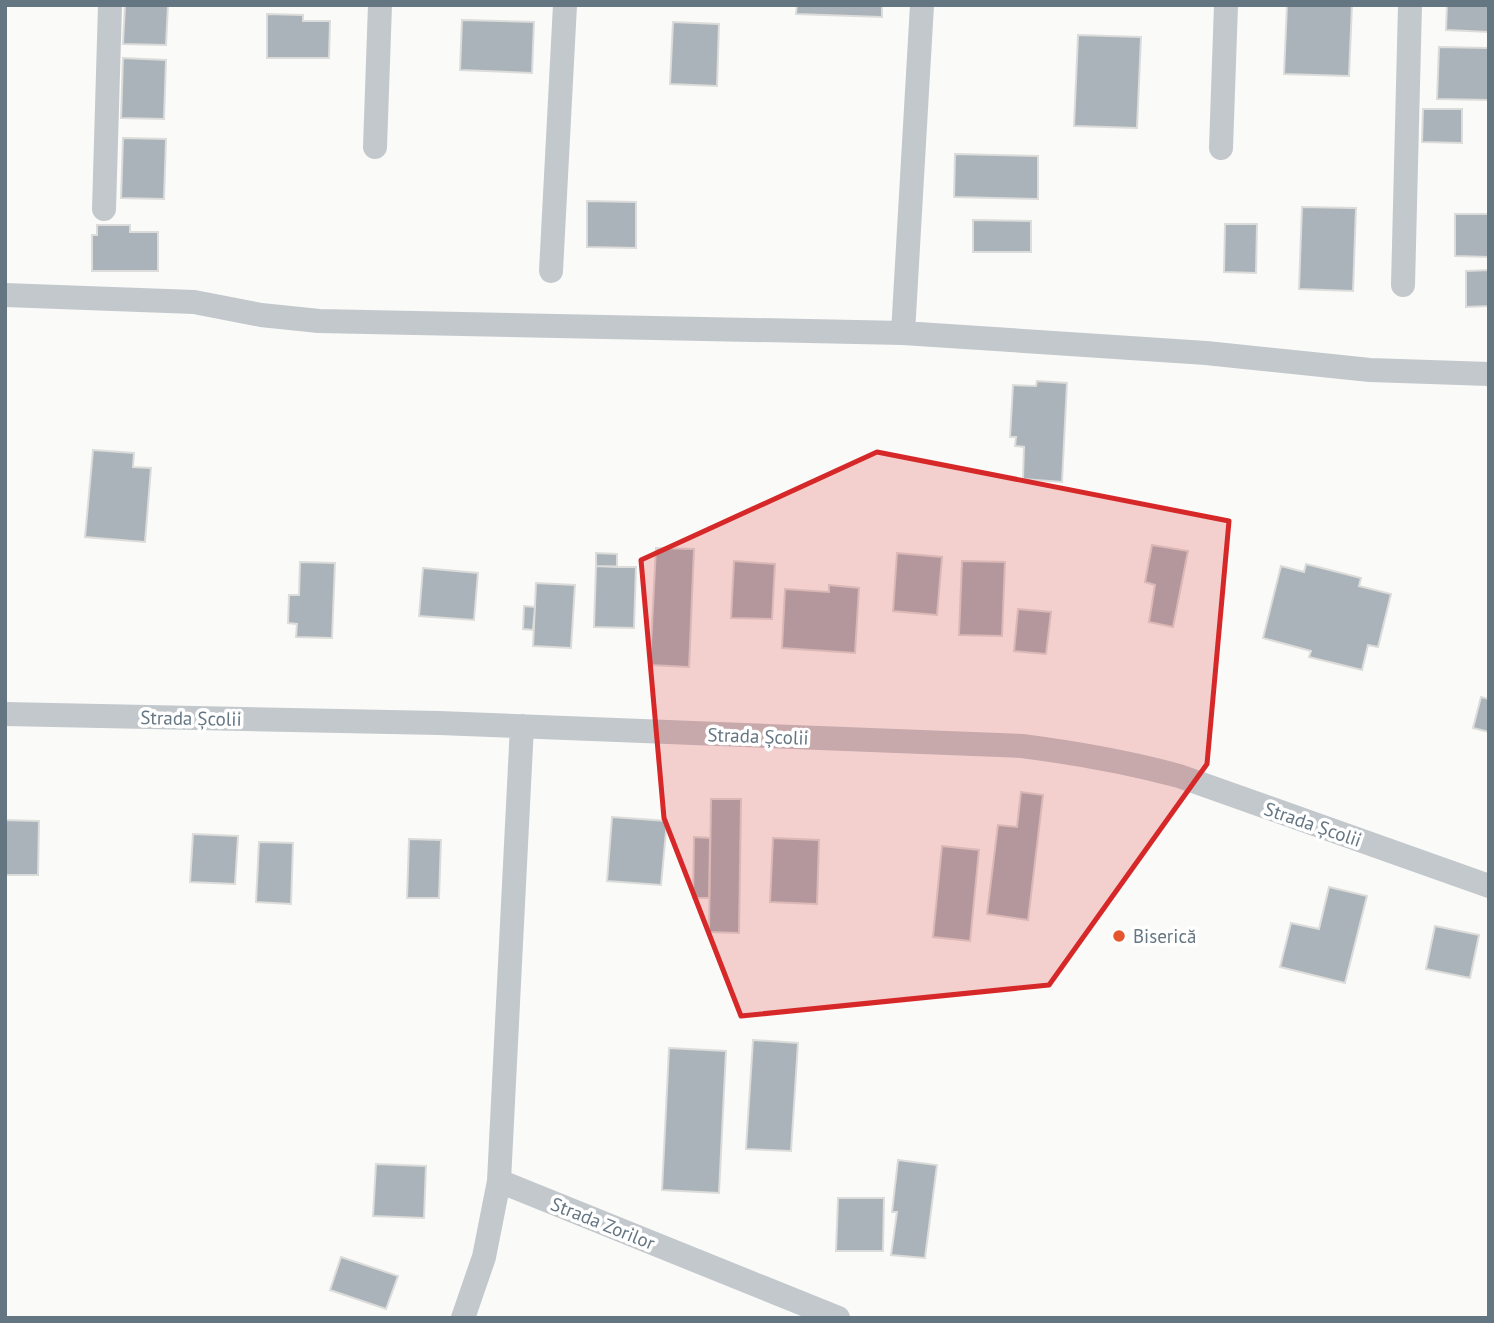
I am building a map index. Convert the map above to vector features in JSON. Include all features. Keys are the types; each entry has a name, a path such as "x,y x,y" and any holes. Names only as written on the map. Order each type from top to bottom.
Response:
{"street":[{"path":"104,209 110,5"},
{"path":"375,147 380,5"},
{"path":"551,271 565,5"},
{"path":"903,333 922,5"},
{"path":"1221,148 1226,5"},
{"path":"1403,285 1410,5"},
{"path":"5,295 194,302 261,315 319,321 903,333 1206,353 1370,370 1489,374"},
{"name":"Strada Școlii","path":"5,715 425,722 999,745 1081,754 1132,763 1179,776 1489,886"},
{"path":"463,1318 484,1257 499,1181 522,726"},
{"name":"Strada Zorilor","path":"499,1181 838,1318"}],"highlighted area":[{"path":"877,452 1229,521 1207,764 1049,985 741,1016 664,818 641,560"}],"building":[{"path":"125,5 168,5 166,45 123,44"},
{"path":"797,5 882,5 882,17 796,14"},
{"path":"1287,5 1352,5 1349,76 1284,74"},
{"path":"1447,5 1489,5 1489,32 1446,30"},
{"path":"267,14 303,15 303,21 330,21 329,58 267,58"},
{"path":"462,20 534,22 532,73 460,70"},
{"path":"673,22 719,24 717,86 670,84"},
{"path":"1078,35 1141,37 1137,128 1074,126"},
{"path":"1439,47 1489,48 1489,100 1437,99"},
{"path":"123,58 166,60 164,119 121,118"},
{"path":"1423,109 1462,109 1462,143 1422,142"},
{"path":"123,138 166,139 164,199 121,198"},
{"path":"955,154 1038,156 1038,199 954,197"},
{"path":"587,201 636,202 636,248 587,247"},
{"path":"1302,207 1356,208 1353,291 1299,289"},
{"path":"1455,214 1489,214 1489,257 1455,256"},
{"path":"973,220 1031,221 1031,252 973,252"},
{"path":"1225,224 1257,224 1256,273 1224,272"},
{"path":"97,225 130,225 130,232 158,232 158,271 92,271 92,235 97,235"},
{"path":"1489,270 1489,306 1466,307 1466,271"},
{"path":"1037,381 1067,383 1062,482 1023,479 1024,447 1015,446 1016,437 1010,437 1013,385 1036,386"},
{"path":"93,450 134,453 133,467 151,468 145,542 85,537"},
{"path":"1152,545 1188,551 1173,627 1149,622 1155,585 1145,582"},
{"path":"656,548 694,549 689,667 650,665"},
{"path":"596,553 617,554 617,567 596,566"},
{"path":"897,553 942,557 937,615 893,611"},
{"path":"734,561 775,564 772,619 731,618"},
{"path":"962,561 1005,562 1002,636 959,635"},
{"path":"300,562 335,563 332,638 296,637 297,624 288,623 289,595 299,595"},
{"path":"1306,564 1361,578 1359,586 1391,594 1378,647 1368,645 1362,670 1309,657 1311,651 1263,638 1281,566 1304,572"},
{"path":"596,566 636,567 634,628 594,627"},
{"path":"423,568 478,573 474,620 419,616"},
{"path":"536,583 575,585 571,648 533,646"},
{"path":"829,585 859,588 855,653 782,648 785,589 829,592"},
{"path":"524,606 535,607 533,630 523,629"},
{"path":"1018,609 1051,612 1046,654 1014,651"},
{"path":"1481,697 1489,699 1489,732 1473,728"},
{"path":"1021,792 1043,795 1028,920 987,914 998,825 1017,827"},
{"path":"711,799 741,799 739,933 709,932"},
{"path":"612,817 667,821 661,885 607,881"},
{"path":"5,820 39,821 38,875 5,875"},
{"path":"193,834 238,836 235,884 190,882"},
{"path":"694,837 710,838 709,898 693,898"},
{"path":"773,838 819,840 817,904 770,902"},
{"path":"409,839 441,840 439,898 407,898"},
{"path":"259,842 293,843 291,904 256,902"},
{"path":"942,846 979,850 970,941 933,937"},
{"path":"1329,887 1367,896 1345,983 1280,967 1291,923 1319,929"},
{"path":"1435,926 1479,935 1470,978 1426,969"},
{"path":"753,1040 798,1043 791,1151 746,1149"},
{"path":"669,1048 726,1051 719,1193 662,1190"},
{"path":"898,1160 937,1165 925,1258 891,1255 897,1212 892,1212"},
{"path":"376,1164 426,1166 424,1218 373,1216"},
{"path":"838,1198 884,1198 883,1251 836,1251"},
{"path":"341,1257 398,1276 386,1309 330,1290"}],"place":[{"name":"Biserică","path":"1119,936"}]}
